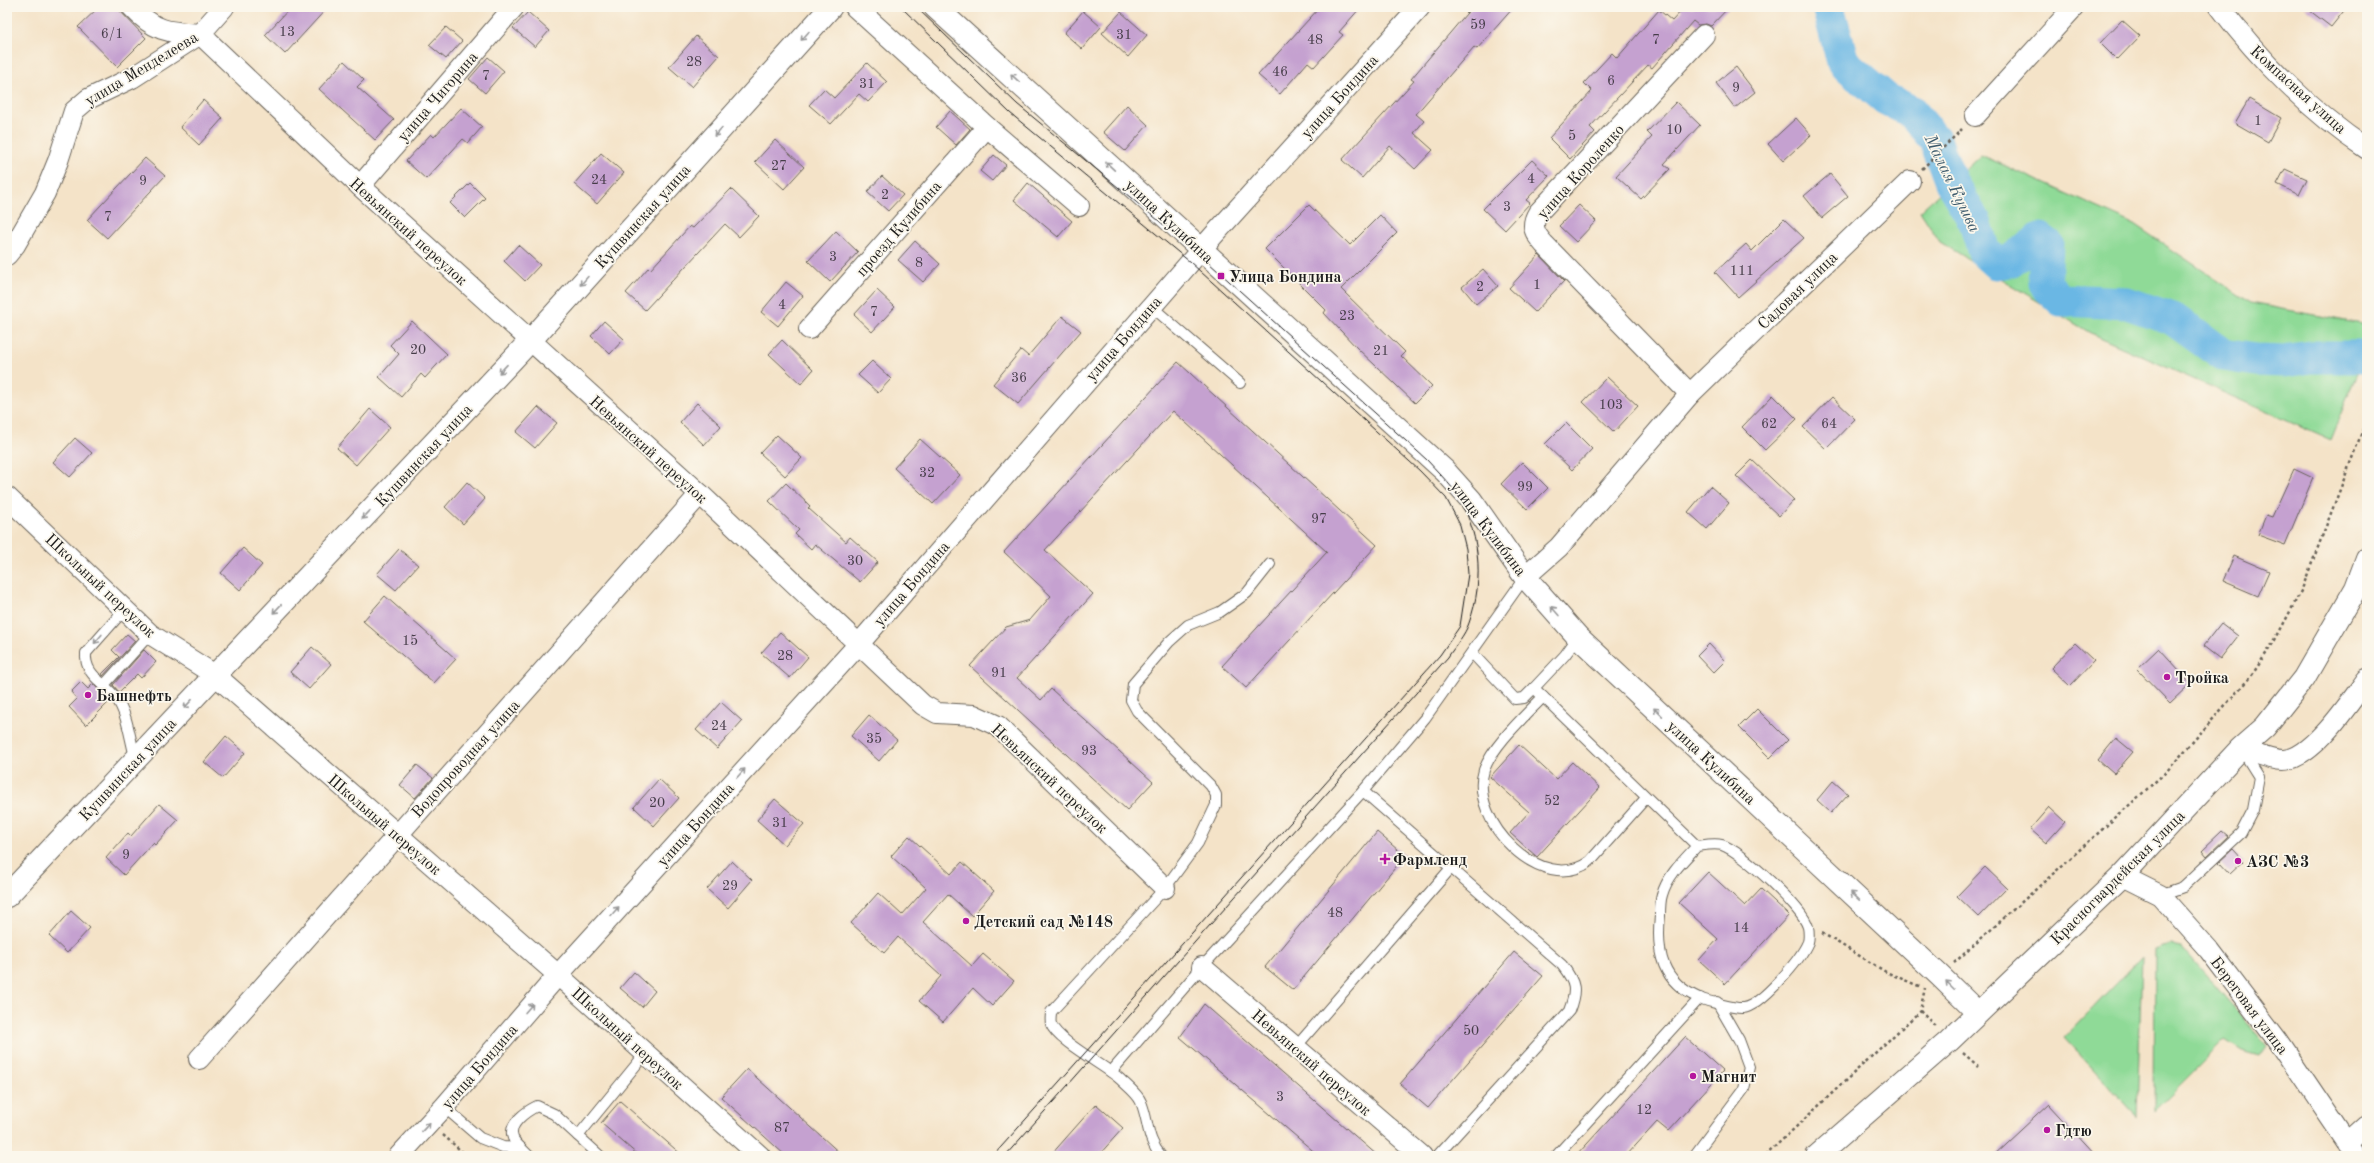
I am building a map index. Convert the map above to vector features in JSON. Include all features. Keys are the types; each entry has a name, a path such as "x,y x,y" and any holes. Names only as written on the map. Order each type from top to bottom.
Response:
{"main road":[{"name":"Кушвинская улица","path":"7,896 530,341 831,7"},
{"name":"улица Кулибина","path":"935,7 1445,471 1471,500 1525,577 1578,637 1942,971 1978,1013"},
{"name":"Красногвардейская улица","path":"1817,1156 1949,1041 2122,876 2241,748 2265,727 2304,678 2356,588 2367,559"}],"street":[{"path":"132,7 147,23 172,32 200,34"},
{"name":"улица Менделеева","path":"7,255 15,245 44,193 58,161 74,111 88,99 132,78 200,34 224,7"},
{"name":"улица Чигорина","path":"360,186 514,7"},
{"path":"855,7 987,127 1079,206"},
{"name":"улица Бондина","path":"399,1156 444,1107 558,974 858,645 1151,306 1420,7"},
{"path":"1975,116 2074,7"},
{"name":"Компасная улица","path":"2220,7 2241,35 2270,67 2304,98 2367,149"},
{"name":"Невьянский переулок","path":"200,34 360,186 700,494 858,645 929,710 937,713 974,715 998,726 1165,888"},
{"name":"улица Короленко","path":"1690,394 1544,244 1534,230 1534,220 1538,213 1704,35"},
{"name":"проезд Кулибина","path":"809,329 987,127"},
{"name":"Садовая улица","path":"1525,577 1559,547 1690,394 1910,181"},
{"name":"Водопроводная улица","path":"199,1059 396,835 700,494"},
{"name":"Школьный переулок","path":"7,497 150,634 215,675 396,835 558,974 760,1156"},
{"path":"2241,748 2279,760 2297,758 2315,744 2367,679"},
{"name":"Береговая улица","path":"2122,876 2160,895 2239,988 2304,1078 2351,1150"},
{"name":"Невьянский переулок","path":"1202,967 1422,1156"},
{"path":"2351,1150 2367,1126"}],"lane":[{"path":"1151,306 1240,383"},
{"path":"1161,1156 1155,1148 1147,1129 1141,1101 1111,1072 1083,1055 1058,1033 1051,1024 1051,1012 1165,888 1201,838 1216,805 1216,795 1211,786 1137,711 1131,700 1133,684 1169,642 1188,625 1220,612 1247,593 1270,564"},
{"path":"1111,1072 1202,967 1362,791 1425,718 1525,577"},
{"path":"124,610 86,653 85,662 89,671 116,698 121,708 136,760"},
{"path":"104,685 150,634"},
{"path":"1472,653 1515,699 1524,698 1565,655 1578,637"},
{"path":"1534,688 1697,846"},
{"path":"1543,697 1498,747 1485,769 1481,788 1488,814 1501,837 1534,864 1562,871 1579,870 1590,862 1646,798"},
{"path":"2160,895 2183,887 2241,833 2253,810 2259,777 2241,748"},
{"path":"1362,791 1562,964 1574,984 1575,995 1569,1012 1438,1156"},
{"path":"1721,845 1734,852 1792,902 1802,913 1808,928 1808,941 1803,950 1770,993 1757,1003 1743,1009 1700,998 1675,983 1666,970 1659,951 1657,932 1662,894 1676,869 1697,846 1721,845"},
{"path":"1295,1048 1451,868"},
{"path":"1556,1156 1700,998"},
{"path":"1694,1156 1744,1089 1749,1067 1738,1040 1717,1002"},
{"path":"578,1136 645,1054"},
{"path":"529,1156 520,1148 512,1137 512,1127 526,1111 537,1106 554,1114 600,1156"},
{"path":"444,1107 480,1138 503,1147 520,1148"}],"path":[{"path":"1910,181 1975,116"},
{"path":"1765,1156 1920,1011 1942,971 2166,772 2252,675 2275,640 2302,589 2367,420"},
{"path":"1808,928 1827,935 1886,972 1942,971"},
{"path":"429,1123 467,1156"}],"green space":[{"path":"1981,155 2134,224 2251,303 2367,325 2367,349 2330,440 2092,334 1940,242 1920,211"},
{"path":"2172,945 2182,947 2267,1046 2260,1056 2242,1051 2225,1040 2154,1111 2155,951"},
{"path":"2142,957 2137,1116 2064,1038"}],"building":[{"path":"99,7 116,7 146,38 117,67 78,27"},
{"path":"291,7 328,7 285,54 265,35"},
{"path":"1320,7 1361,7 1339,32 1343,35 1314,67 1308,62 1280,94 1258,75"},
{"path":"1472,7 1514,7 1477,49 1474,47 1416,114 1424,121 1414,133 1433,150 1415,169 1390,146 1362,178 1342,160 1414,81 1411,79"},
{"path":"1678,7 1729,7 1711,26 1706,24 1698,25 1693,21 1652,68 1648,65 1590,127 1595,132 1570,159 1549,138 1592,91 1584,83 1612,53 1617,58 1659,10 1672,21 1682,10"},
{"path":"2305,7 2347,7 2331,27"},
{"path":"1083,11 1101,27 1082,49 1064,33"},
{"path":"528,12 549,31 535,47 513,28"},
{"path":"1121,12 1147,35 1128,57 1102,33"},
{"path":"2122,20 2140,36 2117,60 2100,43"},
{"path":"446,27 462,41 446,59 429,45"},
{"path":"696,36 719,56 692,87 669,67"},
{"path":"488,57 504,71 485,93 469,79"},
{"path":"344,61 364,80 357,87 394,120 375,140 319,89"},
{"path":"867,63 887,82 868,102 859,94 831,124 809,105 824,89 834,98"},
{"path":"1736,67 1755,92 1735,108 1716,83"},
{"path":"2249,99 2281,118 2268,142 2235,123"},
{"path":"203,100 223,118 199,145 180,127"},
{"path":"1676,102 1700,125 1664,164 1670,169 1641,199 1616,176 1652,137 1647,132"},
{"path":"1127,105 1148,125 1125,151 1103,132"},
{"path":"461,108 482,127 468,143 463,139 426,179 406,161 431,134 434,137"},
{"path":"950,111 970,129 956,145 936,127"},
{"path":"1796,118 1811,135 1783,161 1768,144"},
{"path":"775,140 804,167 784,189 755,162"},
{"path":"601,153 624,173 597,204 574,184"},
{"path":"994,155 1006,165 992,181 980,171"},
{"path":"145,158 165,176 107,238 87,220"},
{"path":"1532,160 1549,176 1526,200 1530,203 1505,230 1483,209"},
{"path":"2285,169 2307,179 2299,195 2277,184"},
{"path":"1830,174 1848,196 1822,218 1804,196"},
{"path":"882,176 903,195 888,211 867,192"},
{"path":"470,183 485,198 465,218 450,203"},
{"path":"1028,183 1072,221 1058,237 1014,200"},
{"path":"731,189 759,216 739,237 725,224 645,310 626,293 648,268 650,270 690,226 693,228"},
{"path":"1309,205 1350,245 1380,215 1397,233 1341,289 1405,352 1401,356 1432,386 1415,403 1357,348 1324,313 1326,310 1265,249"},
{"path":"1579,205 1596,221 1576,242 1559,226"},
{"path":"1784,219 1804,238 1738,297 1715,272 1746,244 1752,251"},
{"path":"836,231 858,252 830,282 808,261"},
{"path":"915,241 940,264 923,282 898,260"},
{"path":"518,245 540,265 525,281 504,261"},
{"path":"1539,255 1564,281 1535,312 1509,288"},
{"path":"1483,269 1498,286 1476,304 1462,287"},
{"path":"786,282 803,296 778,326 761,312"},
{"path":"877,290 895,307 872,332 854,315"},
{"path":"1062,316 1081,331 1018,404 993,384 1021,350 1028,356"},
{"path":"412,321 447,354 425,378 421,374 401,397 379,377 399,354 390,345"},
{"path":"604,321 624,339 610,354 591,336"},
{"path":"782,340 813,370 801,384 769,354"},
{"path":"872,361 891,379 878,393 858,375"},
{"path":"1178,362 1377,545 1246,688 1222,666 1327,552 1173,411 1045,550 1093,594 1017,678 1041,700 1051,689 1153,782 1127,810 970,666 1006,627 1030,620 1051,596 1004,552"},
{"path":"1607,377 1638,406 1614,432 1583,402"},
{"path":"1773,395 1797,419 1765,450 1742,427"},
{"path":"1832,397 1855,419 1826,449 1803,427"},
{"path":"697,403 721,426 704,445 680,422"},
{"path":"538,407 557,423 535,448 516,432"},
{"path":"370,409 390,427 356,465 337,448"},
{"path":"1566,423 1592,449 1572,470 1545,444"},
{"path":"777,435 802,458 785,476 760,453"},
{"path":"75,438 92,453 70,477 53,462"},
{"path":"920,439 960,475 933,504 894,468"},
{"path":"1752,460 1794,500 1779,516 1736,476"},
{"path":"1522,462 1548,488 1527,509 1501,484"},
{"path":"2294,469 2313,478 2285,545 2258,535 2266,515 2272,517"},
{"path":"467,482 485,499 463,524 445,507"},
{"path":"786,483 810,506 808,508 846,542 850,537 878,562 860,582 815,544 811,549 795,534 799,530 769,501"},
{"path":"1710,486 1729,503 1707,529 1688,512"},
{"path":"243,548 262,565 240,590 221,573"},
{"path":"399,549 418,565 396,590 377,574"},
{"path":"2234,556 2269,571 2258,596 2223,581"},
{"path":"385,596 456,659 434,683 363,621"},
{"path":"2221,623 2238,636 2220,659 2203,646"},
{"path":"780,632 808,657 790,678 761,653"},
{"path":"127,634 135,641 103,676 102,674 119,657 112,650"},
{"path":"2075,643 2094,661 2070,686 2051,668"},
{"path":"1709,644 1725,661 1713,673 1697,656"},
{"path":"312,647 331,664 309,689 290,672"},
{"path":"2159,648 2191,683 2170,703 2137,669"},
{"path":"144,650 156,662 141,678 137,674 119,692 113,685"},
{"path":"81,682 88,689 93,684 110,701 86,725 69,707 77,699 71,692"},
{"path":"721,702 742,721 717,749 696,730"},
{"path":"1757,709 1788,740 1770,758 1739,727"},
{"path":"869,715 897,740 879,761 851,736"},
{"path":"226,736 245,753 223,778 204,762"},
{"path":"2116,738 2133,752 2114,774 2098,760"},
{"path":"1519,745 1556,779 1572,762 1600,788 1537,857 1510,833 1529,812 1490,777"},
{"path":"417,765 433,778 415,798 400,785"},
{"path":"659,779 679,798 654,826 634,807"},
{"path":"1833,781 1848,794 1831,813 1817,800"},
{"path":"775,799 804,824 785,845 757,820"},
{"path":"159,804 178,820 155,845 153,843 124,875 106,858 128,833 131,836"},
{"path":"2049,807 2065,822 2046,843 2030,829"},
{"path":"2222,831 2228,836 2207,856 2202,850"},
{"path":"1377,832 1405,856 1293,990 1265,967"},
{"path":"909,836 951,874 962,862 994,891 972,916 948,894 923,922 972,966 983,954 1014,981 992,1006 973,988 943,1022 919,1001 941,976 898,937 884,953 851,923 878,893 902,915 926,888 891,856"},
{"path":"2233,849 2244,861 2230,874 2219,862"},
{"path":"732,861 752,880 728,908 707,889"},
{"path":"1985,867 2007,888 1979,917 1957,896"},
{"path":"1708,872 1745,906 1761,889 1789,915 1725,984 1699,960 1718,939 1679,903"},
{"path":"71,911 90,928 67,953 49,936"},
{"path":"1514,952 1543,976 1428,1108 1400,1084"},
{"path":"634,972 655,991 642,1007 620,988"},
{"path":"1204,1004 1378,1156 1319,1156 1180,1037"},
{"path":"1685,1037 1723,1071 1668,1131 1657,1122 1626,1156 1576,1156"},
{"path":"747,1069 843,1156 786,1156 721,1097"},
{"path":"620,1101 683,1156 639,1156 601,1123"},
{"path":"1096,1104 1123,1128 1098,1156 1050,1156"},
{"name":"Гдтю","path":"2049,1104 2097,1156 1993,1156"}],"waterway":[{"name":"Малая Кушва","path":"1828,7 1843,62 1886,99 1912,112 1935,140 1951,182 1975,222 1984,252 1996,263 2010,261 2040,239 2047,244 2045,284 2061,300 2127,303 2173,319 2223,355 2256,360 2284,361 2311,357 2367,357"}],"tram line":[{"path":"901,7 1010,113 1190,262 1420,471 1446,498 1460,525 1466,549 1468,574 1460,626 1440,655 993,1156"},
{"path":"916,7 1017,104 1198,253 1427,460 1454,490 1463,505 1470,521 1477,555 1478,572 1474,606 1465,632 1448,657 1005,1156"}],"place":[{"name":"Улица Бондина","path":"1221,276"},
{"name":"Тройка","path":"2167,677"},
{"name":"Башнефть","path":"88,695"},
{"name":"Фармленд","path":"1385,859"},
{"name":"АЗС №3","path":"2238,861"},
{"name":"Детский сад №148","path":"966,921"},
{"name":"Магнит","path":"1693,1076"},
{"name":"Гдтю","path":"2047,1130"}]}
